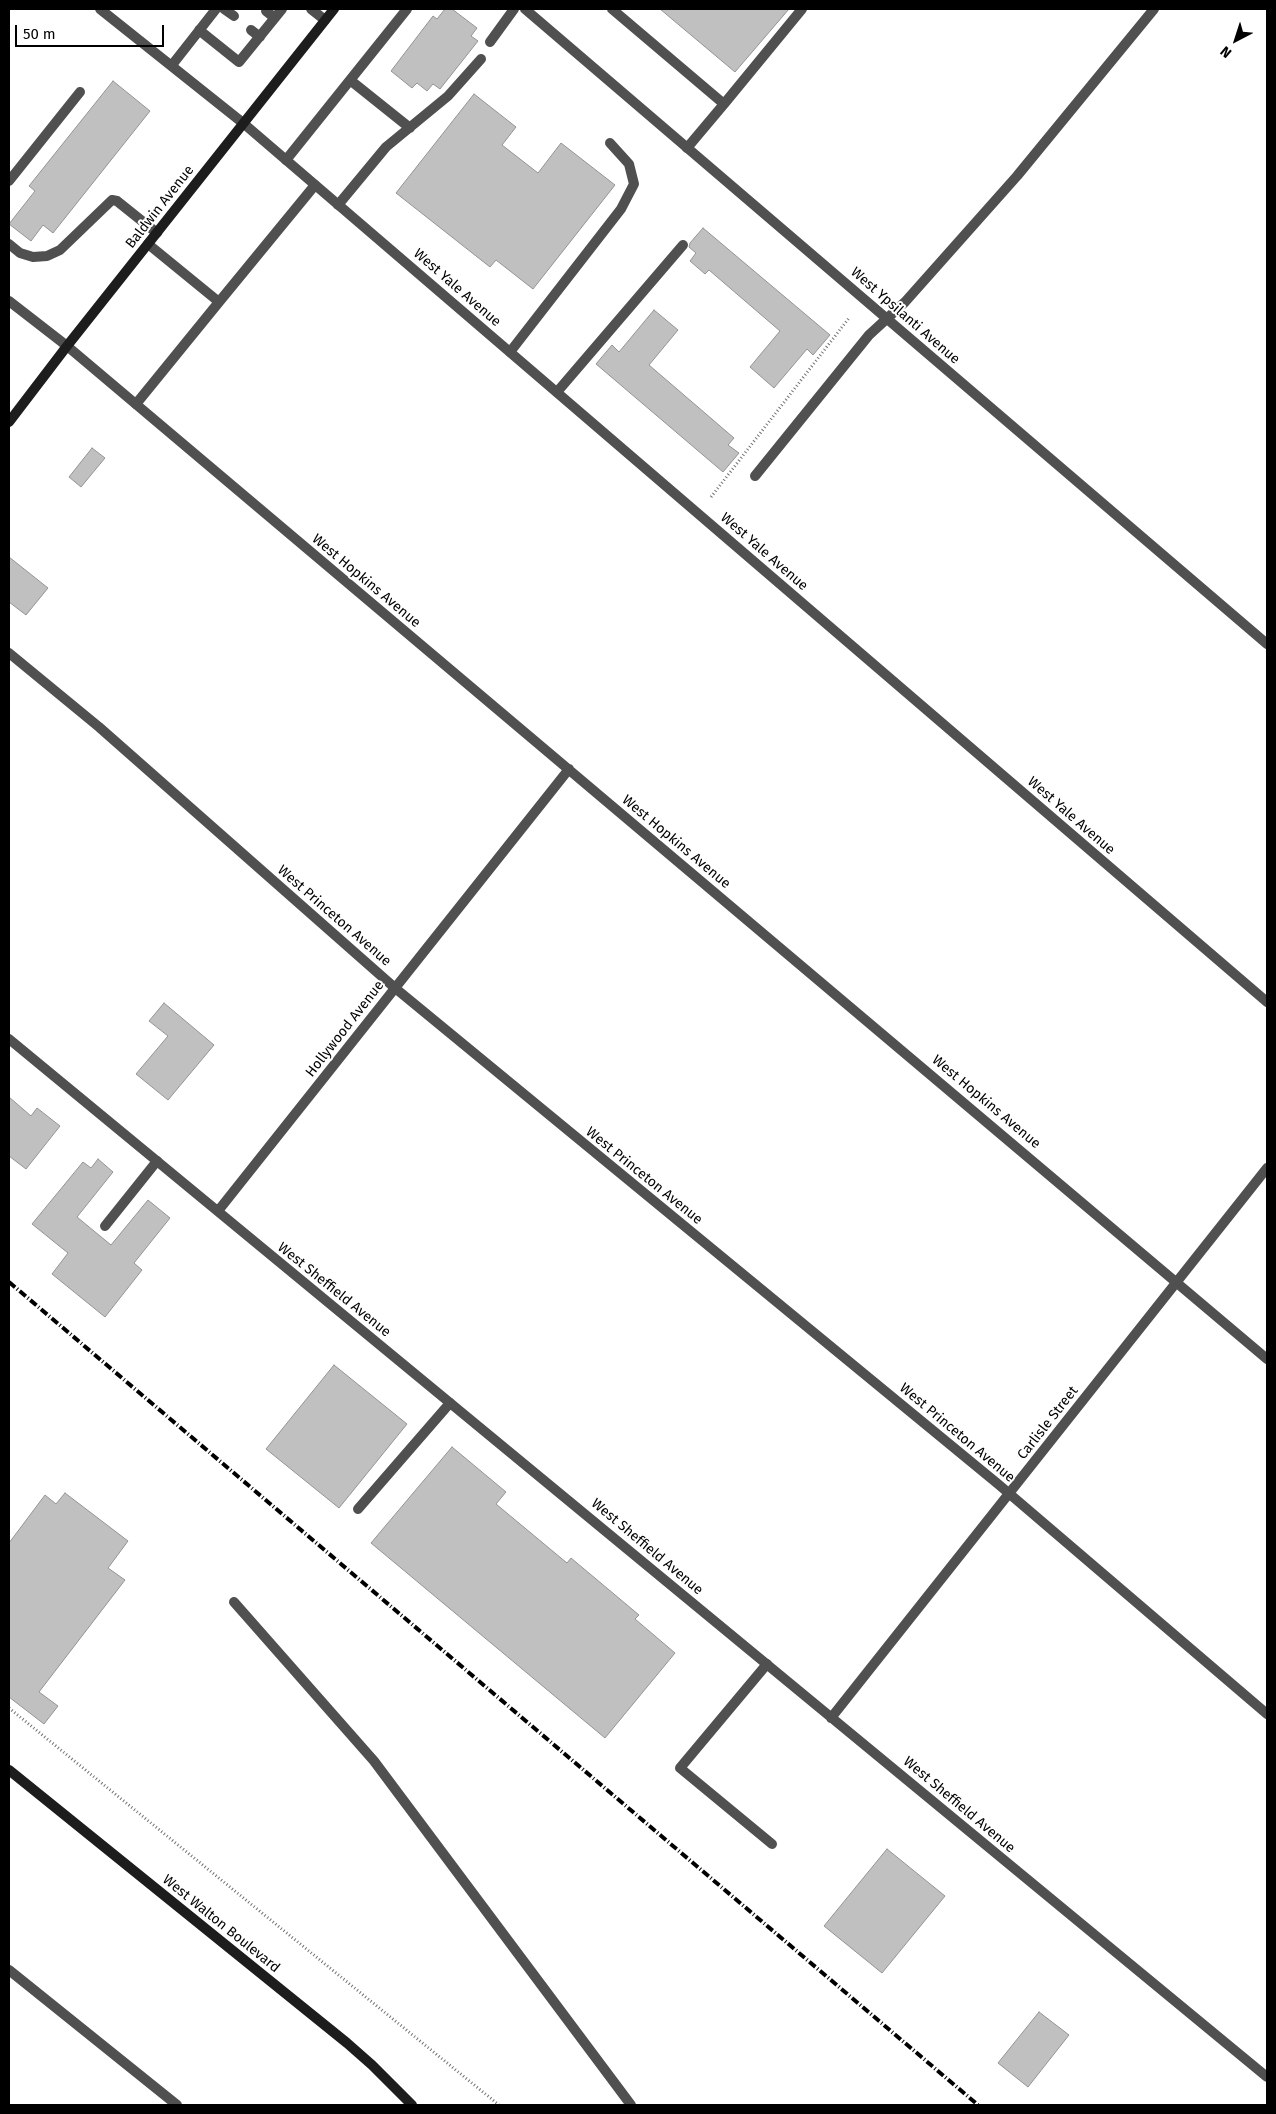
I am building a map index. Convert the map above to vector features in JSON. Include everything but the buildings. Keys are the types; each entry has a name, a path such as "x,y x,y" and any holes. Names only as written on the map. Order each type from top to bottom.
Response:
{"main road":[{"name":"Baldwin Avenue","path":"9,422 66,346 334,9"},
{"name":"West Walton Boulevard","path":"9,1770 347,2043 412,2105"}],"street":[{"name":"West Yale Avenue","path":"100,9 243,123 1267,1002"},
{"path":"172,65 216,9"},
{"path":"224,9 234,16"},
{"path":"199,30 239,62 255,34 275,18 282,9"},
{"path":"311,9 325,20"},
{"path":"286,160 407,9"},
{"path":"490,42 514,9"},
{"path":"612,9 724,104"},
{"path":"687,148 802,9"},
{"path":"756,476 870,335 905,302 1018,176 1154,9"},
{"name":"West Ypsilanti Avenue","path":"528,10 1267,644"},
{"path":"266,11 275,18"},
{"path":"338,205 386,147 448,96 481,59"},
{"path":"350,80 410,128"},
{"path":"9,181 80,92"},
{"path":"510,352 621,209 634,184 629,164 610,143"},
{"path":"136,404 315,185"},
{"path":"9,244 20,253 33,257 48,256 60,250 112,200 117,201 157,233"},
{"path":"148,244 219,302"},
{"path":"557,392 683,245"},
{"name":"West Hopkins Avenue","path":"9,301 136,404 1267,1358"},
{"name":"West Princeton Avenue","path":"9,653 98,727 395,988 1009,1494 1267,1714"},
{"name":"Hollywood Avenue","path":"218,1211 569,769"},
{"name":"West Sheffield Avenue","path":"9,1039 1267,2077"},
{"path":"105,1226 157,1161"},
{"name":"Carlisle Street","path":"832,1718 1267,1168"},
{"path":"358,1509 450,1403"},
{"path":"234,1602 374,1761 631,2105"},
{"path":"767,1664 680,1768 772,1844"},
{"path":"9,1970 177,2105"}],"path":[{"path":"711,497 849,318"},
{"path":"9,1708 500,2105"}],"railway":[{"path":"9,1282 978,2105"}]}
